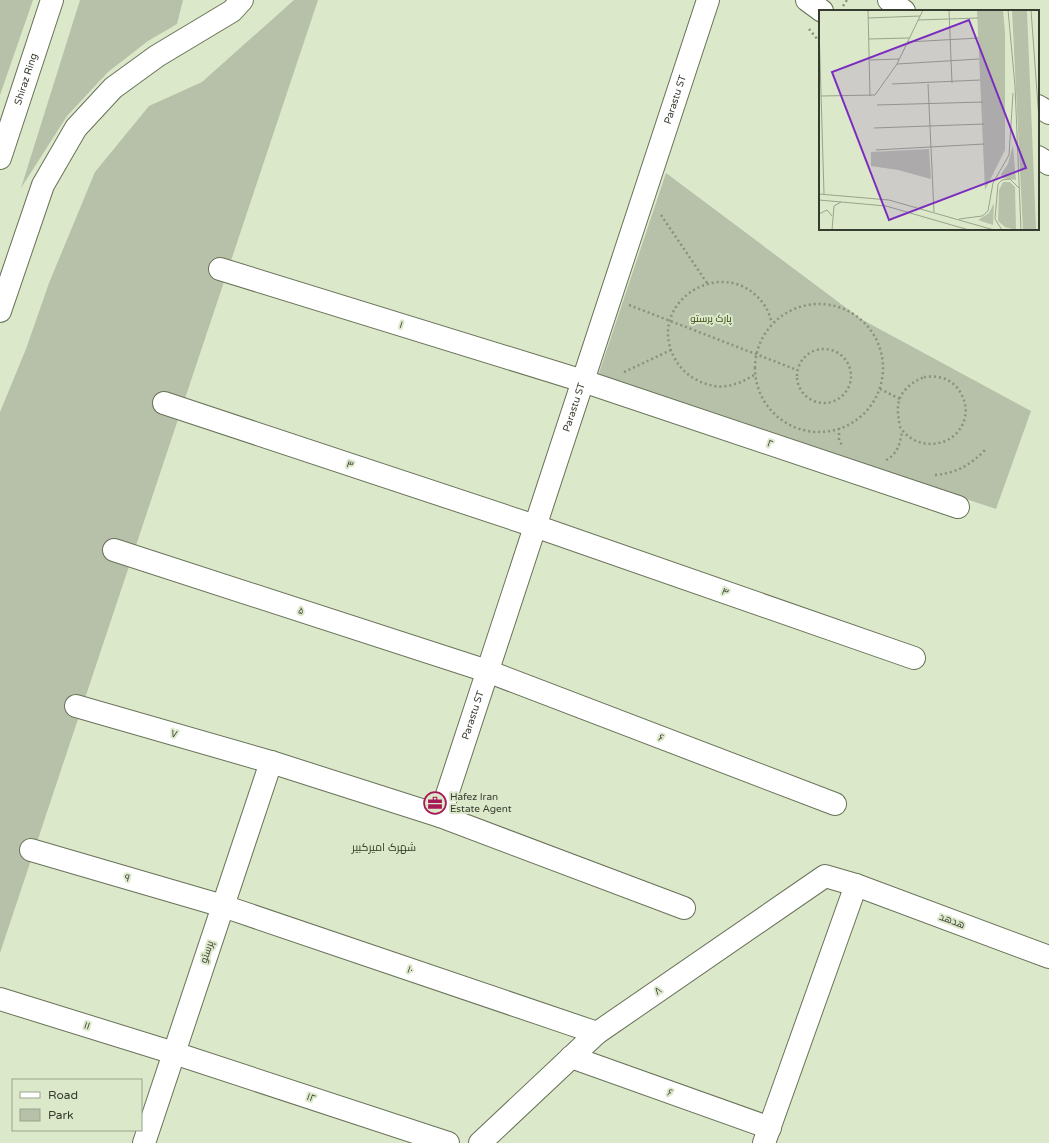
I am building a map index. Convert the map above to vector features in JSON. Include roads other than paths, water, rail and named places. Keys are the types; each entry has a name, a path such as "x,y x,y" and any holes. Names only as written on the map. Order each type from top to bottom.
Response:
{"main road":[{"name":"Shiraz Ring","path":"0,158 52,0"},
{"path":"0,311 43,185 76,128 113,88 157,56 232,11 242,0"},
{"name":"Parastu ST","path":"440,816 535,526 589,383 610,298 708,0"},
{"path":"807,0 821,10"},
{"path":"889,0 903,10"},
{"path":"1039,107 1049,113"},
{"path":"1039,158 1049,164"},
{"name":"۱","path":"220,269 589,383"},
{"name":"۲","path":"589,383 958,507"},
{"name":"۳","path":"164,403 535,526"},
{"name":"۴","path":"535,526 914,658"},
{"name":"۵","path":"114,550 487,671"},
{"name":"۶","path":"487,671 835,804"},
{"name":"۷","path":"76,706 271,762 440,816"},
{"name":"پرستو","path":"144,1143 271,762"},
{"path":"440,816 684,908"},
{"name":"۹","path":"31,850 223,906"},
{"name":"۸","path":"480,1143 597,1033 826,876 856,886"},
{"path":"767,1135 856,886"},
{"name":"هدهد","path":"856,886 1049,957"},
{"name":"۱۰","path":"223,906 597,1033"},
{"name":"۱۱","path":"0,999 174,1053"},
{"name":"۱۲","path":"174,1053 448,1143"},
{"name":"۶","path":"570,1058 767,1135"}],"place":[{"name":"Hafez Iran Estate Agent","path":"435,803"}],"district":[{"name":"شهرک امیرکبیر","path":"384,847"}],"park label":[{"name":"پارک پرستو","path":"711,319"}]}
